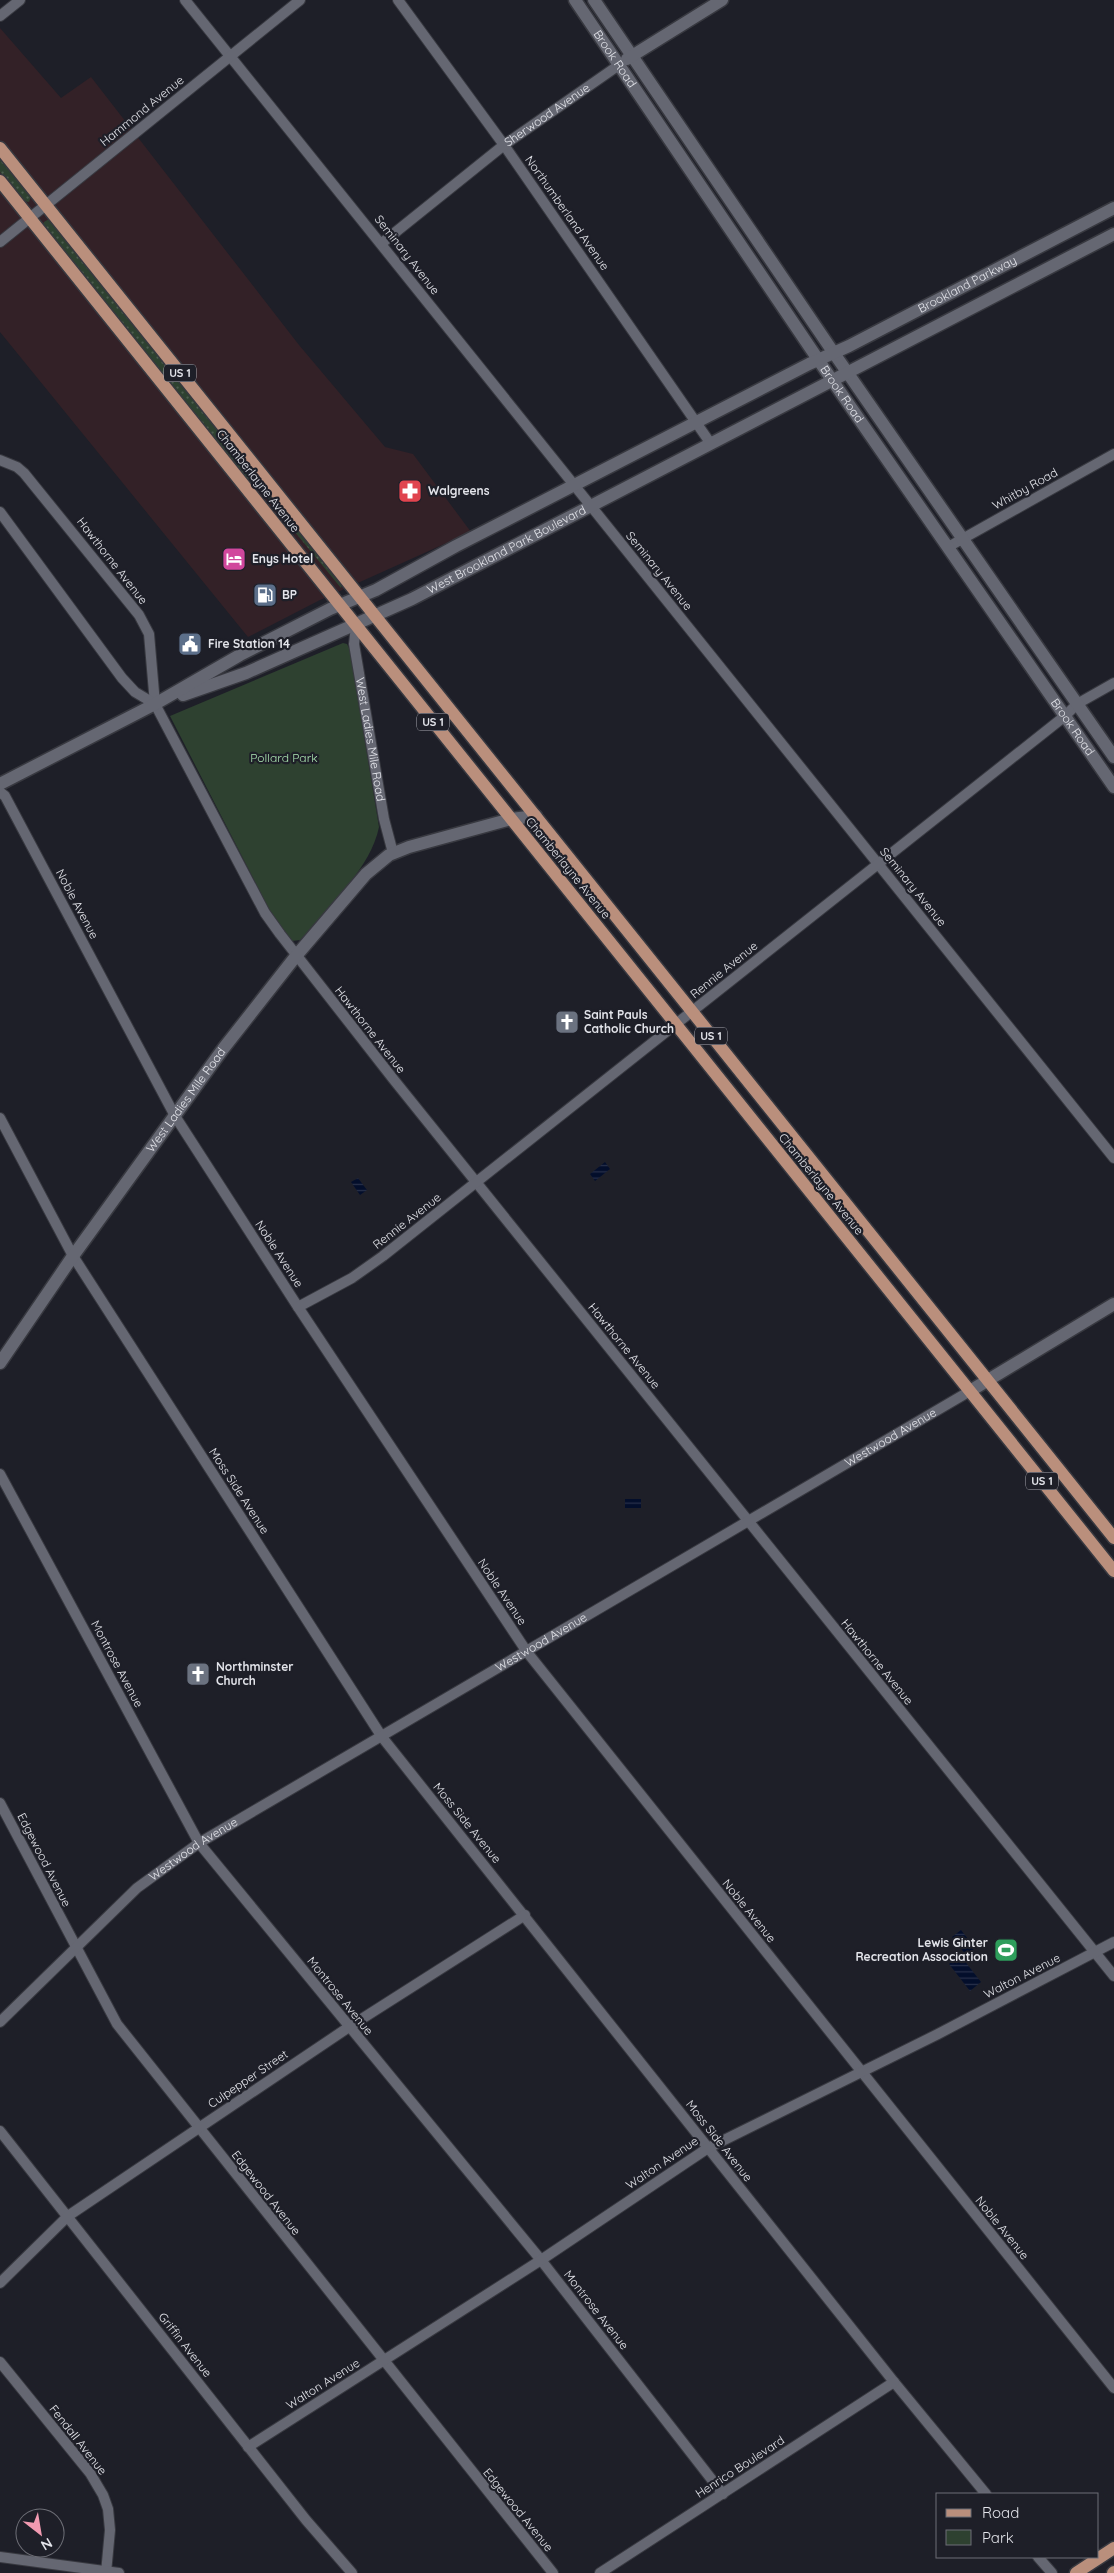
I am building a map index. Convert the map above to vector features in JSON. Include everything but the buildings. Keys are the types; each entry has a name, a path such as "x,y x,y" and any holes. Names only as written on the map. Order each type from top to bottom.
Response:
{"main road":[{"name":"Brook Road","path":"575,0 832,380 1114,786"},
{"name":"Brook Road","path":"594,0 847,372 1114,758"},
{"name":"Sherwood Avenue","path":"619,65 632,55 722,0"},
{"name":"Chamberlayne Avenue","path":"0,148 1114,1538"},
{"name":"Chamberlayne Avenue","path":"0,181 1114,1572"},
{"name":"Brookland Parkway","path":"819,360 1114,208"},
{"name":"Brookland Parkway","path":"847,372 1114,234"},
{"name":"West Brookland Park Boulevard","path":"0,784 155,704 240,655 359,597 573,485 819,360"},
{"name":"West Brookland Park Boulevard","path":"155,704 246,673 375,617 591,507 847,372"},
{"name":"West Ladies Mile Road","path":"0,1363 72,1256 175,1116 296,956 360,880 393,853 511,819 536,816"},
{"name":"Westwood Avenue","path":"970,1391 1114,1304"},
{"path":"1099,2558 1114,2548"},
{"path":"1076,2573 1099,2558"}],"street":[{"path":"0,16 20,0"},
{"name":"Seminary Avenue","path":"185,0 382,243 573,485 1114,1158"},
{"name":"Hammond Avenue","path":"0,242 300,0"},
{"name":"Northumberland Avenue","path":"398,0 504,144 711,444"},
{"name":"Sherwood Avenue","path":"382,243 504,144 619,65"},
{"name":"Whitby Road","path":"948,546 1114,454"},
{"name":"Hawthorne Avenue","path":"0,460 17,467 24,473 139,615 149,634 155,704 265,913 296,956 1114,1976"},
{"path":"0,512 122,678 135,692 155,704"},
{"name":"West Ladies Mile Road","path":"356,626 354,644 384,819 393,853"},
{"name":"Rennie Avenue","path":"298,1307 328,1293 368,1267 676,1025 1065,716 1077,704 1114,683"},
{"name":"Noble Avenue","path":"0,792 5,796 175,1116 298,1307 527,1652 1114,2388"},
{"name":"Moss Side Avenue","path":"0,1118 72,1256 382,1737 894,2382 985,2493"},
{"name":"Westwood Avenue","path":"0,2022 137,1888 199,1843 970,1391"},
{"name":"Montrose Avenue","path":"0,1474 199,1843 541,2260 722,2494"},
{"name":"Edgewood Avenue","path":"0,1803 117,2024 553,2573"},
{"name":"Culpepper Street","path":"0,2283 68,2216 349,2027 525,1915"},
{"name":"Walton Avenue","path":"248,2447 541,2260 708,2148 862,2072 1114,1942"},
{"name":"Griffin Avenue","path":"0,2131 248,2447 349,2572"},
{"name":"Fendall Avenue","path":"0,2362 90,2473 103,2496 108,2509 110,2530 106,2572"},
{"name":"Henrico Boulevard","path":"600,2573 894,2382"},
{"path":"0,2557 119,2573"},
{"path":"1039,2558 1052,2573"}],"shaded area":[{"path":"0,28 61,98 91,77 299,345 385,447 413,454 471,532 320,600 248,637 0,332"}],"green space":[{"path":"0,158 31,196 29,202 23,201 0,172"},
{"path":"49,219 342,585 341,588 271,503 239,470 43,225"},
{"name":"Pollard Park","path":"343,643 347,644 350,650 379,827 375,842 359,871 305,935 300,940 292,941 272,915 170,716"}],"water":[{"path":"605,1162 610,1169 595,1181 590,1174"},
{"path":"358,1178 367,1190 360,1195 351,1182"},
{"path":"625,1499 641,1499 641,1508 625,1508"},
{"path":"961,1930 975,1948 966,1955 952,1937"},
{"path":"960,1955 981,1982 970,1991 949,1964"}],"place":[{"name":"Walgreens","path":"410,491"},
{"name":"Enys Hotel","path":"234,559"},
{"name":"BP","path":"265,595"},
{"name":"Fire Station 14","path":"190,644"},
{"name":"Saint Pauls Catholic Church","path":"567,1022"},
{"name":"Northminster Church","path":"198,1674"},
{"name":"Lewis Ginter Recreation Association","path":"1006,1950"}]}
